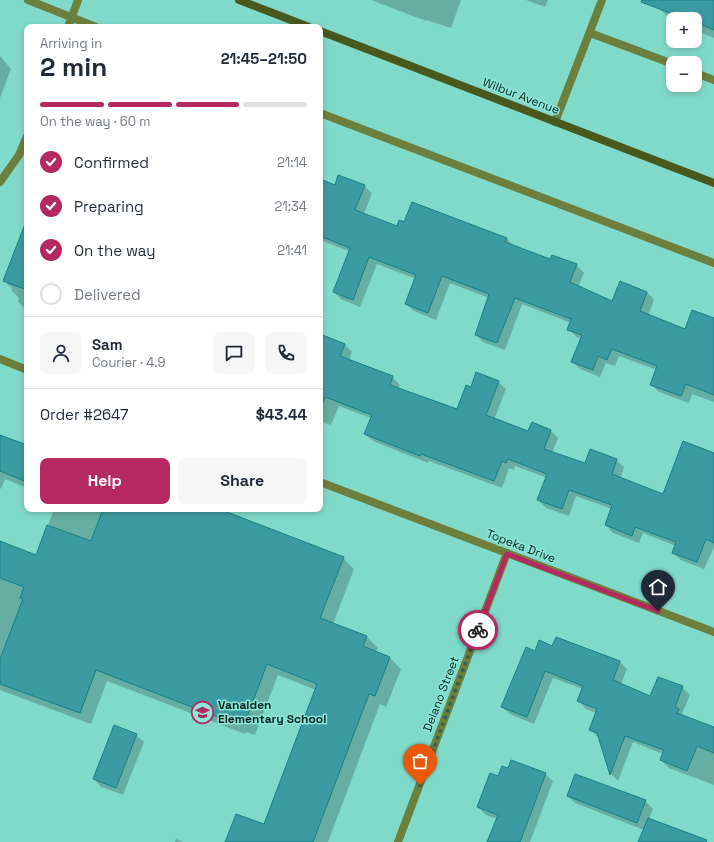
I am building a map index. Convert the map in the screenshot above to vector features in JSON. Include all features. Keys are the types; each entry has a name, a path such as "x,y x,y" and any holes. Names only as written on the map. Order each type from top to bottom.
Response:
{"main road":[{"path":"239,0 301,24"},
{"name":"Wilbur Avenue","path":"323,32 714,183"}],"street":[{"path":"28,0 89,24"},
{"path":"69,24 78,0"},
{"path":"556,122 602,0"},
{"path":"590,33 666,61"},
{"path":"702,76 714,80"},
{"path":"323,114 714,263"},
{"path":"0,182 19,155 24,143"},
{"path":"0,359 24,369"},
{"name":"Topeka Drive","path":"323,483 714,632"},
{"name":"Delano Street","path":"398,842 507,554"}],"building":[{"path":"642,0 714,0 714,30 702,25 702,12 667,12 641,2"},
{"path":"338,175 365,185 355,210 397,226 399,220 404,222 412,202 507,238 505,242 550,259 552,255 577,264 570,282 612,301 620,281 647,292 640,311 685,329 692,310 714,318 714,395 686,384 681,396 650,385 657,366 612,349 607,360 598,356 593,370 571,362 582,335 567,330 571,319 515,298 497,343 475,335 489,294 442,276 428,313 405,304 416,275 369,257 353,300 333,292 350,248 323,237 323,180 335,185"},
{"path":"24,227 24,289 3,281"},
{"path":"323,335 345,344 340,356 393,376 390,385 457,409 466,385 471,387 476,372 499,381 486,415 528,431 532,422 551,430 544,449 585,463 590,449 617,459 612,474 663,494 683,441 714,453 714,543 706,539 697,562 672,553 676,542 635,527 632,536 605,525 612,505 569,490 562,509 537,500 547,474 508,459 506,463 502,461 494,481 421,454 420,456 364,434 372,415 325,397 323,402"},
{"path":"0,435 24,444 24,481 0,471"},
{"path":"102,512 227,512 344,557 320,618 367,636 363,646 390,657 375,696 369,694 313,842 225,842 236,814 264,824 317,684 267,664 244,725 234,721 233,723 96,670 80,713 0,684 0,659 23,599 20,598 24,587 0,578 0,541 36,555 47,525 91,541"},
{"path":"556,637 620,661 613,680 650,696 658,677 683,686 675,707 679,709 677,713 714,727 714,753 697,746 687,771 660,760 664,750 625,736 610,775 597,733 589,730 597,709 577,701 583,686 545,671 527,717 501,707 526,647 535,651 539,640 552,646"},
{"path":"114,725 137,734 116,788 93,779"},
{"path":"511,760 546,773 520,842 487,842 498,815 477,807 490,773 498,776 502,766 508,768"},
{"path":"575,774 646,800 637,823 567,796"},
{"path":"648,818 707,840 706,842 638,842"}],"way so far":[{"path":"420,785 478,630"}],"place":[{"name":"Vanalden Elementary School","path":"203,712"}],"route":[{"path":"478,630 507,554 658,611"}]}
